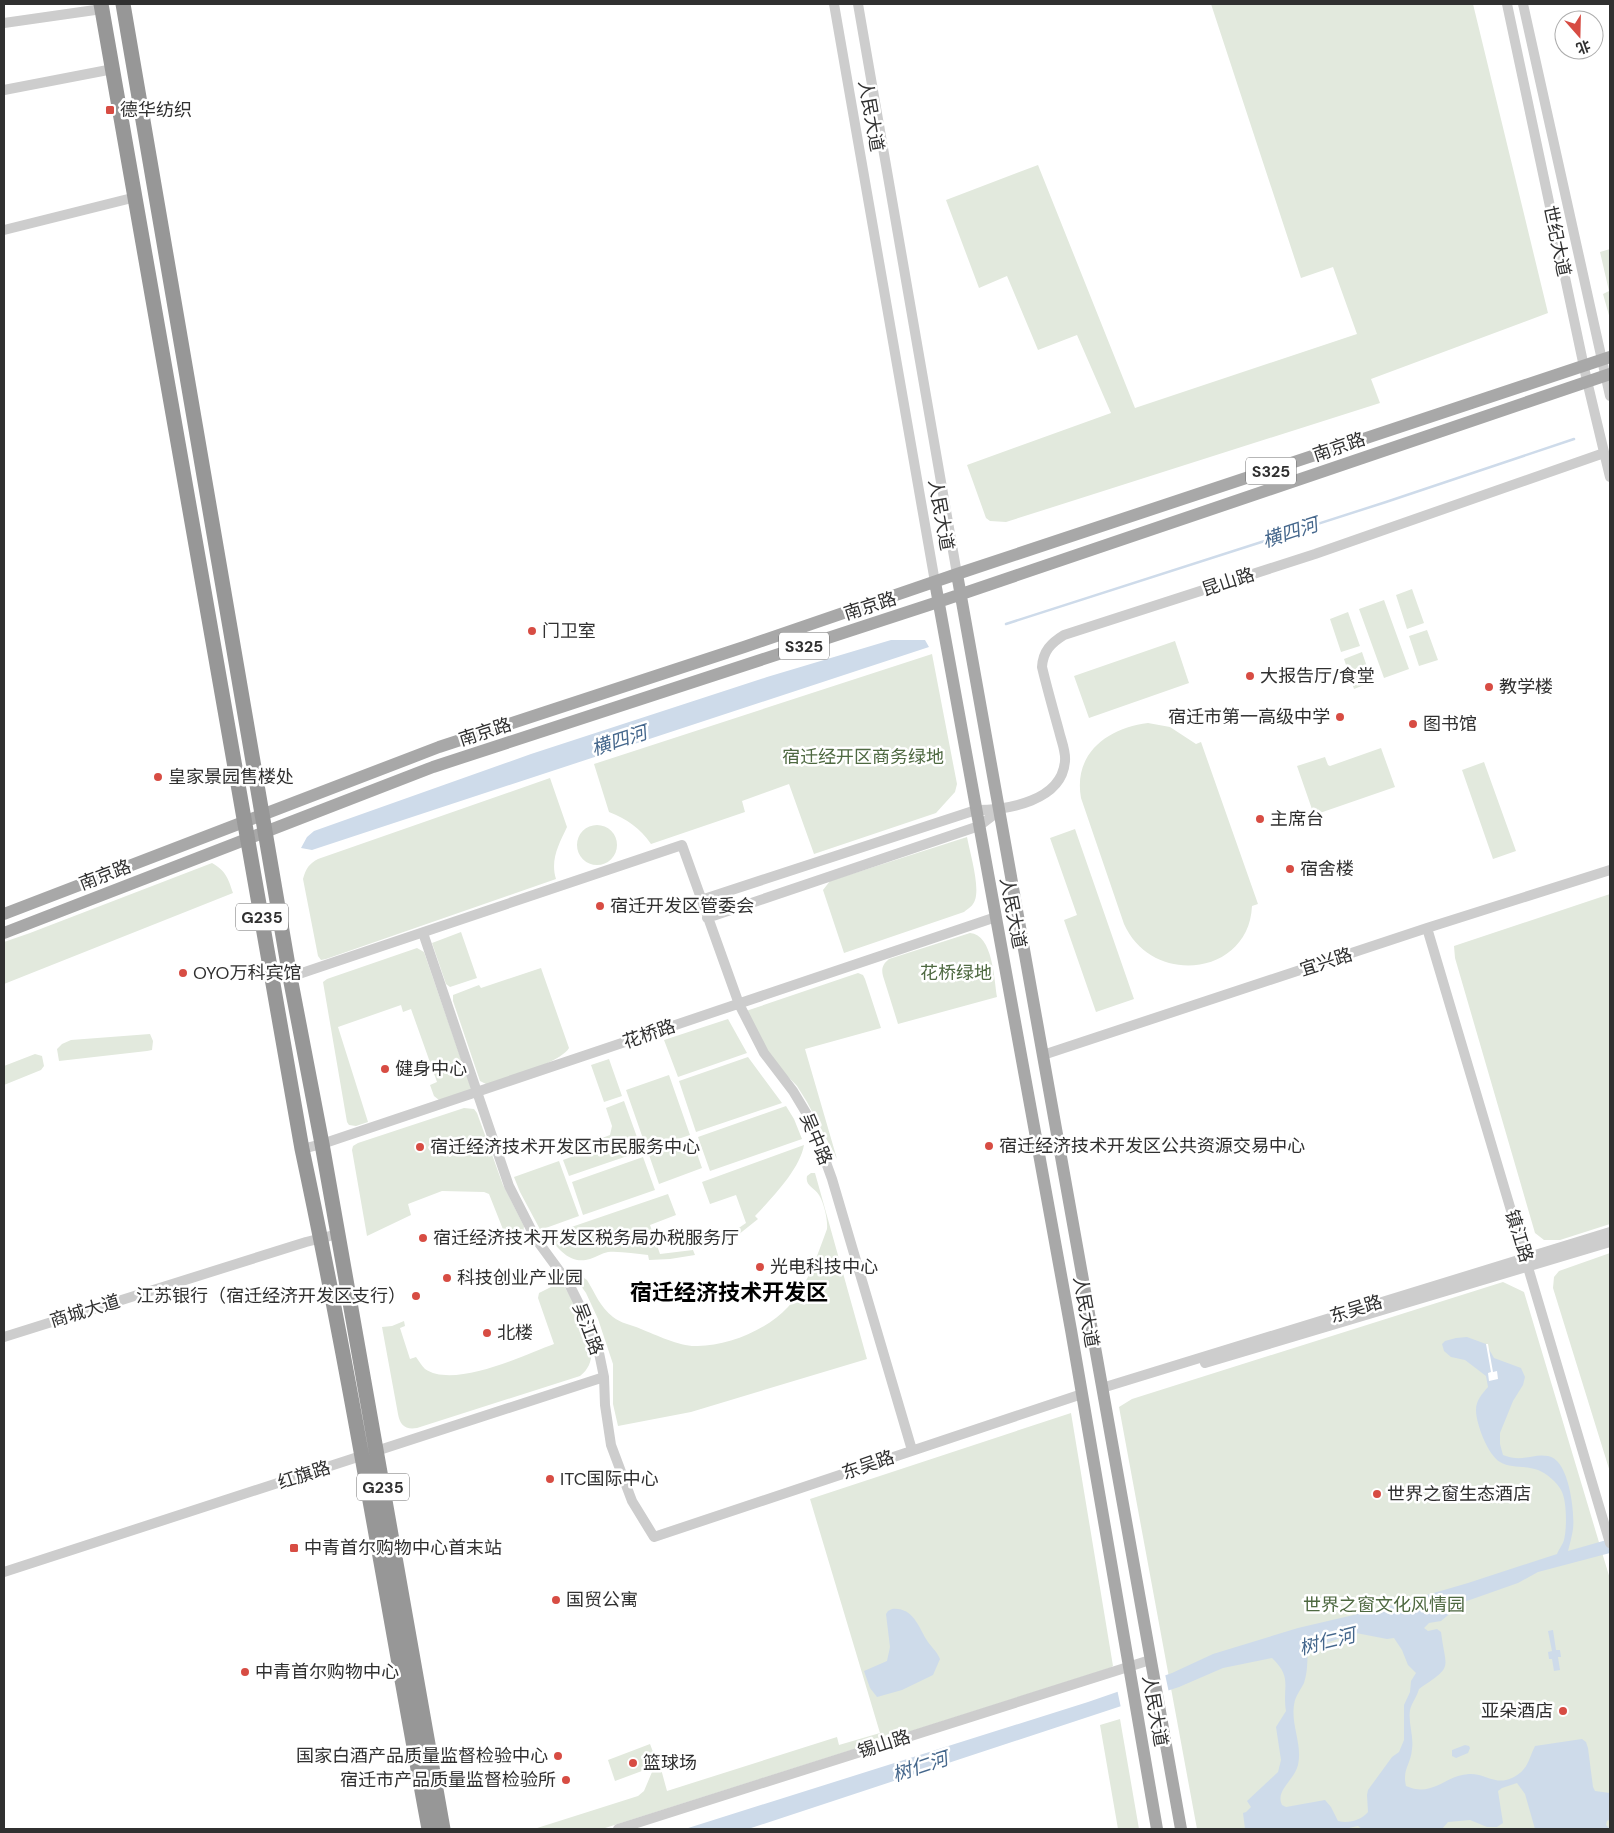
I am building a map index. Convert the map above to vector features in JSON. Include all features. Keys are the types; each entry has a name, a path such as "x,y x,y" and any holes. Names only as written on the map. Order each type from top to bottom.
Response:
{"highway":[{"name":"G235","path":"122,4 290,977 322,1144 443,1829"},
{"name":"G235","path":"102,6 302,1148 362,1456 429,1829"}],"main road":[{"name":"南京路","path":"4,914 439,747 1606,359"},
{"name":"南京路","path":"4,933 432,767 938,602 1608,375"},
{"name":"人民大道","path":"957,574 1181,1829"},
{"name":"人民大道","path":"934,582 1082,1394 1157,1829"},
{"path":"1147,1769 1169,1765"}],"street":[{"name":"人民大道","path":"834,4 934,582"},
{"name":"人民大道","path":"858,4 957,574"},
{"name":"世纪大道","path":"1507,4 1587,381 1610,477"},
{"name":"世纪大道","path":"1523,4 1606,359 1610,396"},
{"path":"4,23 102,6"},
{"path":"4,90 113,69"},
{"path":"4,230 136,197"},
{"name":"昆山路","path":"1000,810 1039,797 1051,790 1060,780 1066,759 1042,667 1047,648 1055,640 1064,635 1314,554 1604,453"},
{"path":"701,900 976,810 1000,810"},
{"path":"707,918 979,826 1000,810"},
{"name":"吴中路","path":"424,933 682,845 739,1004 764,1054 793,1091 811,1121 832,1179 912,1450"},
{"name":"宜兴路","path":"1043,1056 1427,928 1610,870"},
{"name":"花桥路","path":"302,1148 322,1144 996,917"},
{"name":"镇江路","path":"1427,928 1609,1539"},
{"path":"290,977 424,933"},
{"name":"吴江路","path":"424,933 509,1186 536,1240 569,1284 598,1348 604,1377 605,1405 611,1445 632,1501 654,1537"},
{"name":"东吴路","path":"1103,1391 1527,1262 1610,1232"},
{"name":"商城大道","path":"4,1337 338,1234"},
{"name":"东吴路","path":"1527,1262 1610,1242"},
{"name":"红旗路","path":"4,1572 604,1377"},
{"name":"东吴路","path":"654,1537 1082,1394"},
{"name":"锡山路","path":"635,1829 1130,1669 1150,1660"},
{"name":"锡山路","path":"618,1829 1130,1669"}],"green space":[{"path":"1211,4 1473,4 1548,313 1371,379 1380,403 1006,522 990,521 986,518 967,465 1111,413 1077,335 1038,350 1007,276 979,288 946,200 1038,165 1135,408 1357,334 1333,267 1301,278"},
{"path":"1610,249 1610,319 1603,294 1609,291 1600,252"},
{"path":"1412,589 1424,623 1407,629 1396,595"},
{"path":"1384,600 1409,669 1384,678 1359,609"},
{"path":"1348,612 1360,646 1341,652 1330,619"},
{"path":"1427,630 1438,660 1419,666 1409,636"},
{"path":"1175,641 1189,683 1089,718 1074,676"},
{"path":"1362,652 1372,682 1354,689 1344,659"},
{"name":"宿迁经开区商务绿地","path":"932,654 957,784 955,792 936,813 814,854 789,784 742,801 745,812 651,844 633,825 609,812 594,764"},
{"path":"1148,723 1170,727 1196,744 1201,742 1258,904 1252,906 1247,929 1235,947 1218,959 1197,965 1176,964 1155,958 1137,944 1124,924 1081,798 1080,782 1082,768 1096,745 1120,730"},
{"path":"1381,748 1395,787 1314,815 1297,766 1325,757 1330,766"},
{"path":"1484,762 1516,851 1493,859 1462,770"},
{"path":"550,778 567,827 558,846 555,859 554,872 556,879 321,960 318,956 303,879 308,867 312,863 318,859"},
{"path":"597,825 611,831 617,845 611,859 597,865 583,859 577,845 583,831"},
{"path":"1075,829 1134,999 1096,1012 1064,920 1077,915 1050,838"},
{"path":"967,837 976,886 975,900 971,907 964,912 844,953 823,890 830,881"},
{"path":"212,863 226,875 233,893 4,984 4,942"},
{"path":"1610,894 1610,1224 1560,1240 1544,1240 1535,1233 1455,958 1454,946"},
{"path":"461,932 477,978 450,987 446,984 432,943"},
{"name":"花桥绿地","path":"970,933 984,941 988,949 997,997 898,1024 883,976 882,968 885,963 889,959"},
{"path":"417,948 424,952 471,1088 470,1090 439,1100 434,1096 430,1085 437,1082 411,1009 403,1012 401,1005 338,1027 368,1122 356,1126 349,1125 323,982"},
{"path":"541,968 569,1048 556,1059 533,1069 490,1084 480,1081 453,1001 453,995 479,985 481,988"},
{"path":"858,973 863,975 865,979 881,1028 805,1049 837,1159 807,1102 797,1086 771,1059 746,1011"},
{"path":"728,1019 747,1053 678,1077 664,1040"},
{"path":"150,1034 153,1041 152,1050 59,1061 57,1049 62,1044 71,1040"},
{"path":"35,1054 42,1056 44,1066 41,1070 4,1085 4,1066"},
{"path":"748,1057 782,1103 696,1132 679,1081"},
{"path":"609,1059 622,1096 604,1102 591,1065"},
{"path":"669,1075 690,1135 675,1140 674,1137 661,1142 662,1145 647,1150 626,1090"},
{"path":"624,1101 642,1151 569,1176 563,1160 604,1145 602,1138 610,1135 612,1126 606,1108"},
{"path":"786,1106 794,1119 802,1139 710,1171 698,1137"},
{"path":"464,1108 474,1109 477,1113 503,1185 524,1226 523,1234 519,1238 508,1242 489,1194 484,1192 442,1191 408,1204 411,1215 367,1236 352,1150 353,1146"},
{"path":"692,1139 702,1168 659,1184 649,1155 664,1149 665,1152 677,1148 677,1145"},
{"path":"804,1145 797,1164 791,1173 755,1216 758,1219 738,1235 717,1246 716,1242 746,1223 736,1195 710,1204 702,1182"},
{"path":"643,1157 655,1190 583,1215 572,1182"},
{"path":"559,1161 579,1216 543,1229 543,1235 514,1177"},
{"path":"815,1173 867,1359 691,1412 618,1426 613,1404 613,1364 598,1319 586,1293 579,1283 580,1279 584,1278 587,1280 601,1304 616,1319 668,1340 689,1346 707,1346 733,1340 758,1330 779,1315 795,1298 816,1260 827,1229 821,1198 807,1182 807,1176"},
{"path":"668,1194 676,1215 650,1225 660,1254 693,1250 695,1255 649,1260 648,1255 613,1252 590,1259 576,1260 560,1250 548,1235"},
{"path":"1610,1253 1610,1472 1553,1288 1554,1277 1559,1271"},
{"name":"世界之窗文化风情园","path":"1503,1282 1524,1292 1610,1579 1610,1829 1197,1829 1119,1407 1132,1399"},
{"path":"564,1286 583,1319 591,1345 588,1367 580,1376 417,1428 409,1428 402,1424 398,1414 382,1327 392,1326 404,1321 405,1326 400,1328 410,1359 416,1357 425,1369 438,1374 471,1373 508,1362 554,1344 538,1298 539,1293 551,1287"},
{"path":"1071,1413 1113,1666 602,1829 534,1829 638,1796 644,1791 652,1772 661,1769 667,1791 837,1737 839,1745 880,1733 810,1499"},
{"path":"1120,1719 1139,1829 1118,1829 1100,1725"},
{"name":"篮球场","path":"650,1744 658,1765 615,1781 608,1760"}],"water":[{"path":"891,640 925,640 929,647 312,850 301,848 307,837 314,831 531,754 767,677"},
{"name":"树仁河","path":"1467,1337 1486,1344 1494,1358 1521,1368 1525,1377 1523,1385 1513,1401 1500,1433 1503,1455 1522,1458 1542,1455 1555,1459 1566,1476 1572,1499 1573,1529 1568,1551 1610,1539 1610,1553 1538,1572 1518,1583 1464,1602 1441,1621 1429,1623 1424,1628 1428,1631 1437,1629 1441,1632 1445,1666 1443,1671 1419,1689 1410,1710 1412,1744 1405,1775 1406,1786 1415,1789 1431,1788 1461,1775 1469,1774 1481,1775 1501,1781 1507,1780 1522,1771 1528,1763 1535,1746 1582,1739 1586,1742 1588,1748 1595,1791 1610,1793 1610,1819 1606,1825 1610,1829 1535,1829 1525,1794 1517,1783 1498,1791 1503,1823 1497,1827 1487,1827 1470,1820 1448,1822 1442,1829 1362,1829 1358,1826 1344,1829 1245,1829 1243,1813 1251,1807 1247,1801 1278,1772 1281,1760 1276,1727 1286,1711 1285,1677 1272,1658 1223,1668 1179,1687 748,1829 685,1829 1088,1702 1172,1673 1213,1654 1298,1628 1379,1609 1557,1554 1563,1542 1566,1529 1566,1514 1561,1490 1554,1481 1541,1471 1504,1464 1491,1453 1480,1431 1476,1410 1478,1400 1488,1387 1486,1376 1465,1360 1451,1357 1444,1351 1442,1344 1445,1341","holes":["1356,1633 1387,1639 1394,1638 1402,1650 1408,1665 1416,1673 1411,1681 1410,1692 1404,1705 1404,1740 1399,1752 1392,1757 1368,1790 1368,1812 1354,1821 1342,1822 1338,1821 1325,1800 1286,1807 1282,1805 1281,1795 1298,1765 1299,1749 1294,1708 1296,1698 1305,1679 1308,1649"]},
{"path":"892,1609 905,1611 914,1618 940,1659 933,1675 902,1690 877,1697 870,1688 864,1671 887,1661 890,1647 886,1614"},
{"path":"1553,1630 1556,1650 1560,1650 1561,1657 1558,1657 1560,1670 1554,1671 1552,1659 1549,1659 1548,1652 1552,1651 1548,1631"},
{"path":"1465,1745 1470,1748 1468,1753 1456,1758 1452,1756 1452,1750"}],"pier":[{"path":"1486,1344 1488,1344 1493,1372 1497,1371 1498,1379 1489,1381 1488,1373 1491,1372"},
{"path":"1165,1674 1169,1693 1121,1708 1117,1689"}],"waterway":[{"name":"横四河","path":"1006,624 1386,502 1574,439"}],"place":[{"name":"德华纺织","path":"110,110"},
{"name":"门卫室","path":"532,631"},
{"name":"大报告厅/食堂","path":"1250,676"},
{"name":"教学楼","path":"1489,687"},
{"name":"宿迁市第一高级中学","path":"1340,717"},
{"name":"图书馆","path":"1413,724"},
{"name":"皇家景园售楼处","path":"158,777"},
{"name":"主席台","path":"1260,819"},
{"name":"宿舍楼","path":"1290,869"},
{"name":"宿迁开发区管委会","path":"600,906"},
{"name":"OYO万科宾馆","path":"183,973"},
{"name":"健身中心","path":"385,1069"},
{"name":"宿迁经济技术开发区公共资源交易中心","path":"989,1146"},
{"name":"宿迁经济技术开发区市民服务中心","path":"420,1147"},
{"name":"宿迁经济技术开发区税务局办税服务厅","path":"423,1238"},
{"name":"光电科技中心","path":"760,1267"},
{"name":"科技创业产业园","path":"447,1278"},
{"name":"江苏银行（宿迁经济开发区支行）","path":"416,1296"},
{"name":"北楼","path":"487,1333"},
{"name":"ITC国际中心","path":"550,1479"},
{"name":"世界之窗生态酒店","path":"1377,1494"},
{"name":"中青首尔购物中心首末站","path":"294,1548"},
{"name":"国贸公寓","path":"556,1600"},
{"name":"中青首尔购物中心","path":"245,1672"},
{"name":"亚朵酒店","path":"1563,1711"},
{"name":"国家白酒产品质量监督检验中心","path":"558,1756"},
{"name":"篮球场","path":"633,1763"},
{"name":"宿迁市产品质量监督检验所","path":"566,1780"}],"district":[{"name":"宿迁经济技术开发区","path":"729,1292"}]}
